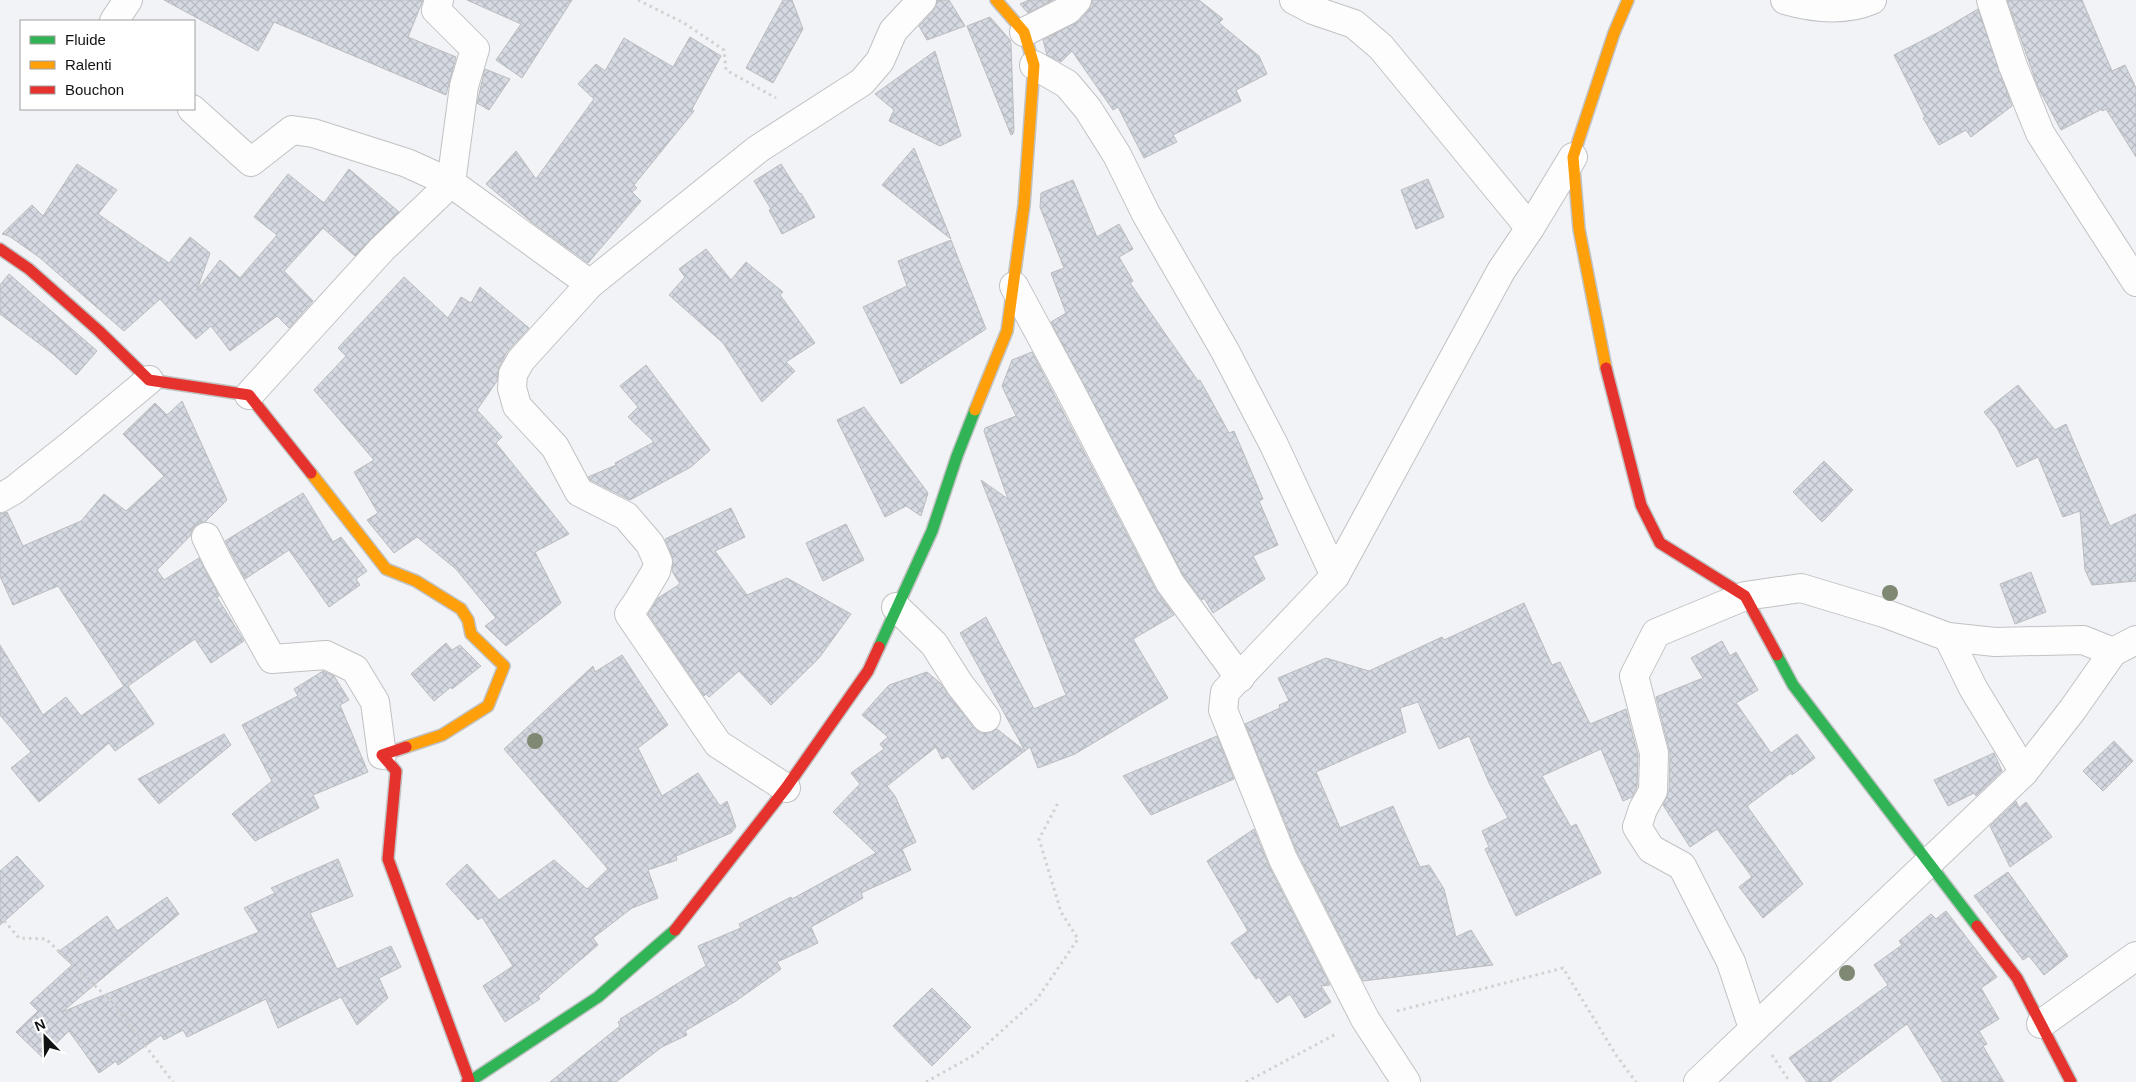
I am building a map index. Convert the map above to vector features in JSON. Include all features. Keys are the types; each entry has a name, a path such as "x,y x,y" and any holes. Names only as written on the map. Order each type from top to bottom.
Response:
{"street":[{"path":"115,20 128,0"},
{"path":"249,395 382,249 452,183 464,86 475,48 436,10 439,0"},
{"path":"786,788 718,744 629,614 656,571 658,562 650,544 626,516 579,492 555,447 517,406 512,388 513,374 517,367 590,284 758,149 862,82 880,61 893,32 922,0"},
{"path":"206,537 272,659 326,655 355,668 375,702 382,754 396,771 388,859 468,1082 598,997 675,930 786,788 868,671 932,531 958,456 1007,331 1024,205 1034,65 1024,32 996,0"},
{"path":"1024,32 1068,10 1077,0"},
{"path":"1294,0 1313,10 1354,24 1381,46 1530,228"},
{"path":"1406,1082 1366,1019 1283,859 1223,710 1225,692 1335,576 1501,271 1530,228 1573,157 1614,33 1628,0"},
{"path":"1785,0 1804,6 1837,8 1872,0"},
{"path":"1991,0 2040,133 2136,282"},
{"path":"1034,65 1067,84 1088,109 1117,155 1146,214 1225,350 1274,444 1335,576"},
{"path":"193,110 251,162 292,130 313,133 407,163 452,183 590,284"},
{"path":"1573,157 1579,229 1608,378 1642,505 1660,543 1745,596 1793,685 2017,978 2071,1082"},
{"path":"0,249 29,269 99,331 149,380 214,392 249,395 386,569 416,581 461,609 468,620 471,634 504,666 488,706 442,735 382,754"},
{"path":"1014,286 1170,583 1240,678"},
{"path":"0,498 14,490 65,450 149,380"},
{"path":"1753,1028 1731,962 1682,866 1651,849 1637,827 1643,809 1653,791 1654,753 1634,676 1656,633 1745,596 1801,588 1884,613 1948,637 1996,642 2082,640 2124,646"},
{"path":"896,607 934,644 960,685 986,718"},
{"path":"1948,637 1973,688 2024,772"},
{"path":"1698,1082 2024,772 2124,646"},
{"path":"2040,1024 2136,956"}],"path":[{"path":"638,0 684,23 724,50 726,70 774,97 806,118"},
{"path":"926,1082 976,1054 1037,999 1078,939 1061,912 1039,839 1058,803"},
{"path":"0,916 19,938 46,939 111,1001 173,1082"},
{"path":"1246,1082 1366,1019 1564,968 1616,1055 1636,1082"}],"building":[{"path":"164,0 423,0 408,37 456,57 446,95 274,22 258,51"},
{"path":"467,0 572,0 522,78 496,60 521,24"},
{"path":"783,0 792,0 803,29 773,83 746,68"},
{"path":"937,0 949,0 965,26 927,40 919,26 934,10"},
{"path":"1029,0 1053,0 1028,13 1020,4"},
{"path":"1092,0 1199,0 1223,19 1219,23 1259,56 1267,74 1236,90 1241,101 1173,135 1177,142 1144,158 1118,107 1113,110 1072,51 1061,62 1047,55 1043,40 1079,21 1089,10"},
{"path":"2007,0 2082,0 2112,71 2125,65 2136,88 2136,157 2106,109 2102,111 2102,109 2061,130 2038,87"},
{"path":"1978,9 2012,106 1971,137 1966,130 1939,145 1923,118 1925,117 1894,55"},
{"path":"990,17 1010,40 1011,44 1014,130 1011,135 967,26"},
{"path":"690,37 721,56 692,109 694,111 634,185 637,188 632,192 641,201 588,263 534,224 486,184 516,151 536,179 594,99 578,84 596,64 605,71 624,38 673,67"},
{"path":"935,51 961,136 940,146 889,121 894,110 875,94"},
{"path":"485,69 510,79 489,110 477,103"},
{"path":"914,148 951,239 882,185"},
{"path":"77,164 117,190 98,214 169,263 190,237 210,253 197,290 220,260 240,278 277,235 254,217 288,174 324,203 349,169 399,212 355,256 323,228 284,271 313,301 289,328 277,316 230,351 211,326 196,339 160,299 124,331 39,257 9,236 2,234 32,205 43,216"},
{"path":"781,164 815,217 782,234 769,210 771,209 754,181"},
{"path":"1428,179 1444,217 1416,229 1401,190"},
{"path":"1073,180 1097,237 1119,224 1133,249 1119,257 1133,281 1130,283 1198,381 1200,380 1229,433 1234,431 1263,499 1259,501 1278,545 1253,556 1265,579 1213,613 1204,598 1202,600 1183,575 1051,322 1066,313 1051,273 1064,268 1040,207 1041,193"},
{"path":"951,240 986,329 901,384 863,307 907,286 898,261"},
{"path":"706,249 731,280 746,262 783,292 780,295 815,343 786,362 795,371 762,402 723,343 669,295 685,277 679,269"},
{"path":"9,274 97,351 76,375 53,354 0,314 0,285"},
{"path":"404,277 448,318 461,297 471,303 480,287 529,328 507,352 499,367 497,381 477,410 502,437 496,443 569,534 535,552 561,603 506,646 485,626 496,618 456,569 417,537 394,553 367,520 378,513 354,472 374,460 314,390 346,356 338,348"},
{"path":"1032,352 1156,590 1174,615 1133,639 1168,698 1075,754 1038,768 1030,747 1025,751 960,633 986,617 1034,709 1066,695 981,480 1008,499 984,431 985,428 1016,416 1002,386 1012,360"},
{"path":"646,365 710,450 691,467 630,500 590,480 588,477 616,465 615,463 654,442 628,417 638,407 620,386"},
{"path":"2018,385 2055,430 2066,424 2110,526 2136,514 2136,581 2092,585 2085,570 2080,511 2063,517 2038,457 2017,467 1997,428 1984,412"},
{"path":"182,401 227,500 205,522 199,523 193,528 190,536 157,570 164,580 199,558 219,596 217,597 244,641 211,663 195,639 128,686 154,724 115,751 109,743 39,802 11,768 31,752 0,715 0,645 43,715 66,697 81,716 124,686 58,586 13,605 0,576 0,514 7,512 23,546 81,521 104,494 126,511 164,476 123,434 155,403 167,415"},
{"path":"864,407 928,493 921,516 906,506 885,517 837,420"},
{"path":"1824,461 1853,490 1822,522 1793,492"},
{"path":"303,493 333,542 341,537 367,571 356,579 360,585 329,607 289,550 245,579 225,541"},
{"path":"731,508 745,537 715,551 747,595 787,578 851,614 819,658 771,705 739,671 709,697 706,694 704,696 648,614 658,598 680,584 672,571 672,556 665,539"},
{"path":"846,524 864,560 823,581 806,543"},
{"path":"2031,572 2046,612 2015,624 2000,584"},
{"path":"1524,603 1552,665 1560,662 1590,724 1626,709 1638,755 1637,787 1632,797 1623,801 1601,749 1542,776 1571,827 1576,824 1601,873 1516,916 1485,849 1489,847 1482,831 1508,818 1489,783 1469,736 1439,749 1418,702 1400,708 1406,732 1316,772 1340,828 1393,806 1420,867 1429,865 1444,889 1456,937 1471,930 1493,965 1363,981 1297,852 1245,724 1280,708 1279,705 1289,701 1278,678 1326,658 1369,671 1442,637 1444,640"},
{"path":"1722,641 1730,656 1736,652 1758,690 1736,703 1771,753 1797,734 1815,758 1792,775 1791,773 1747,806 1803,884 1763,918 1739,887 1752,877 1717,829 1690,847 1663,805 1669,791 1670,753 1656,697 1703,678 1691,658"},
{"path":"446,643 452,650 460,645 481,666 434,701 411,674"},
{"path":"622,655 668,725 638,748 662,796 698,773 720,806 727,801 736,827 731,833 676,856 677,860 648,870 658,898 632,908 593,938 598,945 538,996 540,999 505,1022 483,986 513,966 482,917 478,920 446,884 467,864 499,900 554,860 587,889 608,869 504,749 593,666 595,672"},
{"path":"323,671 334,676 349,700 340,705 368,772 313,795 319,808 255,841 232,814 272,781 242,725 298,696 294,689"},
{"path":"927,672 940,683 974,728 981,733 988,733 997,729 1025,751 973,790 948,756 942,759 936,747 887,786 895,796 916,842 902,849 911,870 861,893 863,898 811,927 818,943 777,962 781,969 736,1001 685,1031 687,1035 662,1047 616,1082 550,1082 620,1026 618,1022 621,1021 620,1019 706,966 698,946 741,928 739,924 791,897 792,899 876,853 833,812 860,784 851,773 884,749 880,744 888,737 862,715 889,685"},
{"path":"224,734 231,745 159,804 138,779"},
{"path":"1217,736 1234,779 1151,815 1123,776"},
{"path":"2114,741 2133,761 2103,791 2083,771"},
{"path":"1994,753 2002,771 1976,796 1974,793 1948,806 1934,780"},
{"path":"2016,801 2019,808 2026,802 2052,837 2010,867 1990,826"},
{"path":"1254,829 1269,866 1330,985 1321,986 1331,1002 1305,1018 1290,994 1277,1003 1259,977 1256,979 1231,943 1248,931 1207,861"},
{"path":"17,856 44,886 0,925 0,871"},
{"path":"338,859 353,896 310,913 337,969 391,946 401,967 379,978 388,998 357,1025 341,997 278,1028 266,999 187,1037 183,1030 164,1040 161,1035 118,1065 116,1061 99,1073 69,1031 42,1057 16,1032 38,1011 30,1003 72,965 58,952 107,916 117,931 167,897 179,914 62,1012 259,932 244,908 275,893 271,888"},
{"path":"2008,872 2068,956 2044,975 2029,956 2023,960 1974,896"},
{"path":"1946,911 1997,977 1981,988 1999,1019 1979,1031 1987,1044 1983,1046 2004,1082 1943,1082 1907,1024 1830,1082 1807,1082 1789,1058 1888,985 1874,965 1902,945 1899,941 1931,914 1936,919"},
{"path":"932,988 971,1027 932,1066 893,1026"}],"traffic: fast":[{"path":"879,647 932,531 957,456 975,410"},
{"path":"1777,655 1793,685 1977,926"},
{"path":"469,1082 598,997 675,930"}],"traffic: slow":[{"path":"975,410 1007,331 1024,205 1034,65 1024,32 996,0"},
{"path":"1606,368 1579,229 1573,157 1614,33 1628,0"},
{"path":"311,473 386,569 416,581 461,609 468,620 471,634 504,666 488,706 442,735 406,747"}],"traffic: jam":[{"path":"0,249 29,269 99,331 149,380 249,395 311,473"},
{"path":"1606,368 1641,505 1660,543 1745,596 1777,655"},
{"path":"675,930 786,788 868,671 879,647"},
{"path":"406,747 382,755 396,771 388,859 469,1080 467,1082"},
{"path":"1977,926 2017,978 2071,1082"}]}
